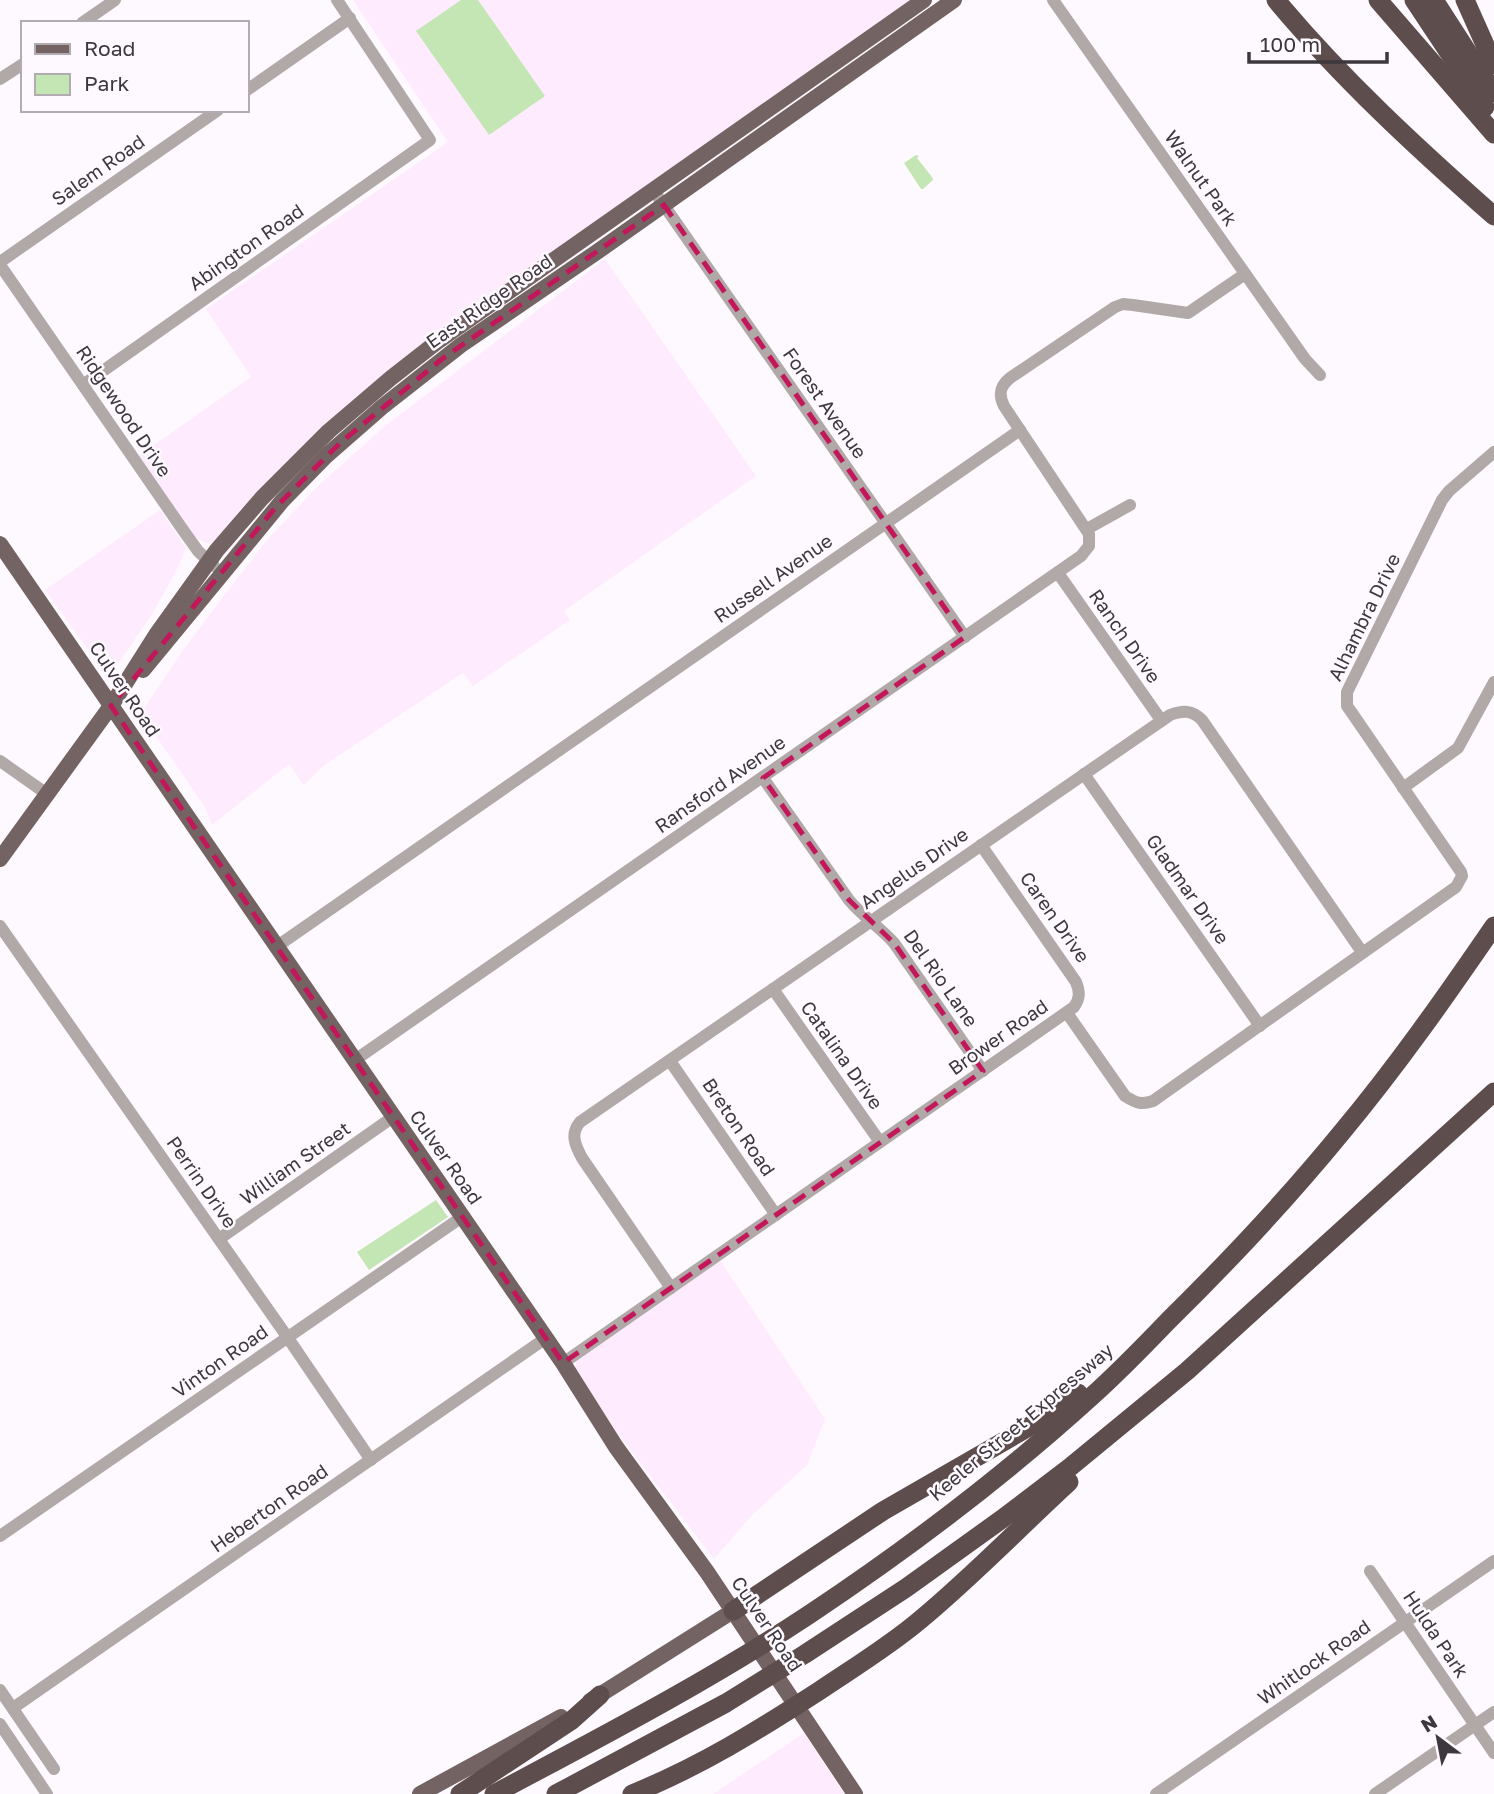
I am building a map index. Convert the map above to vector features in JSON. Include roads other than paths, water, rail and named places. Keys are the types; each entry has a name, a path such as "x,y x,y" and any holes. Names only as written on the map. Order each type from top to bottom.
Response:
{"highway":[{"path":"1276,0 1350,83 1494,218"},
{"path":"1378,0 1494,134"},
{"path":"1414,0 1494,120"},
{"path":"1434,0 1494,93"},
{"path":"1465,0 1494,65"},
{"name":"Keeler Street Expressway","path":"494,1794 655,1708 787,1629 838,1595 1012,1465 1102,1387 1269,1217 1352,1120 1436,1011 1494,926"},
{"path":"632,1794 712,1758 873,1656 920,1620 1187,1371 1494,1093"},
{"path":"733,1611 890,1507 1061,1406 1126,1355 1191,1298"},
{"path":"556,1794 748,1690 906,1588 1062,1473 1187,1371"},
{"path":"460,1794 572,1720 600,1695"}],"main road":[{"name":"East Ridge Road","path":"0,859 111,706 208,561 284,475 369,396 437,342 924,0"},
{"name":"East Ridge Road","path":"111,706 166,644 292,490 382,407 461,345 954,0"},
{"name":"Culver Road","path":"0,544 546,1338 616,1447 707,1572 855,1794"},
{"path":"420,1794 600,1695 733,1611"}],"street":[{"path":"85,21 115,0"},
{"path":"248,89 350,18 337,0"},
{"name":"Walnut Park","path":"1053,0 1305,359 1320,375"},
{"name":"Abington Road","path":"83,385 430,140 350,18"},
{"path":"0,79 21,65"},
{"name":"Salem Road","path":"0,264 215,112"},
{"name":"Forest Avenue","path":"654,191 965,637"},
{"name":"Ridgewood Drive","path":"0,264 189,540 222,573"},
{"path":"1130,505 1087,529 1004,406 1000,395 1003,385 1010,377 1115,307 1123,304 1188,313 1245,274"},
{"name":"Russell Avenue","path":"276,947 1020,430"},
{"name":"Alhambra Drive","path":"1462,876 1347,706 1347,692 1442,500 1494,452"},
{"name":"Ransford Avenue","path":"355,1060 1058,573 1086,551 1090,541 1087,529"},
{"name":"Ranch Drive","path":"1058,573 1161,720"},
{"path":"1403,788 1458,748 1494,682"},
{"name":"Angelus Drive","path":"671,1287 582,1158 575,1145 576,1126 1161,720 1185,711 1202,720 1362,952"},
{"path":"0,761 47,794"},
{"name":"Gladmar Drive","path":"1084,774 1260,1026"},
{"name":"Del Rio Lane","path":"764,778 856,909 894,943 983,1071"},
{"name":"Caren Drive","path":"981,845 1076,982 1080,995 1078,1002 1067,1013"},
{"name":"Brower Road","path":"563,1363 1067,1013 1125,1096 1143,1104 1153,1101 1456,887 1462,876"},
{"name":"Perrin Drive","path":"0,926 371,1460"},
{"name":"Catalina Drive","path":"773,989 880,1142"},
{"name":"Breton Road","path":"670,1060 776,1215"},
{"name":"William Street","path":"219,1240 393,1117"},
{"name":"Vinton Road","path":"0,1536 462,1217"},
{"name":"Heberton Road","path":"12,1708 546,1338"},
{"name":"Whitlock Road","path":"1156,1794 1494,1560"},
{"name":"Hulda Park","path":"1370,1571 1494,1753"},
{"path":"0,1690 54,1769"},
{"path":"1375,1794 1494,1712"},
{"path":"0,1724 47,1794"}]}
